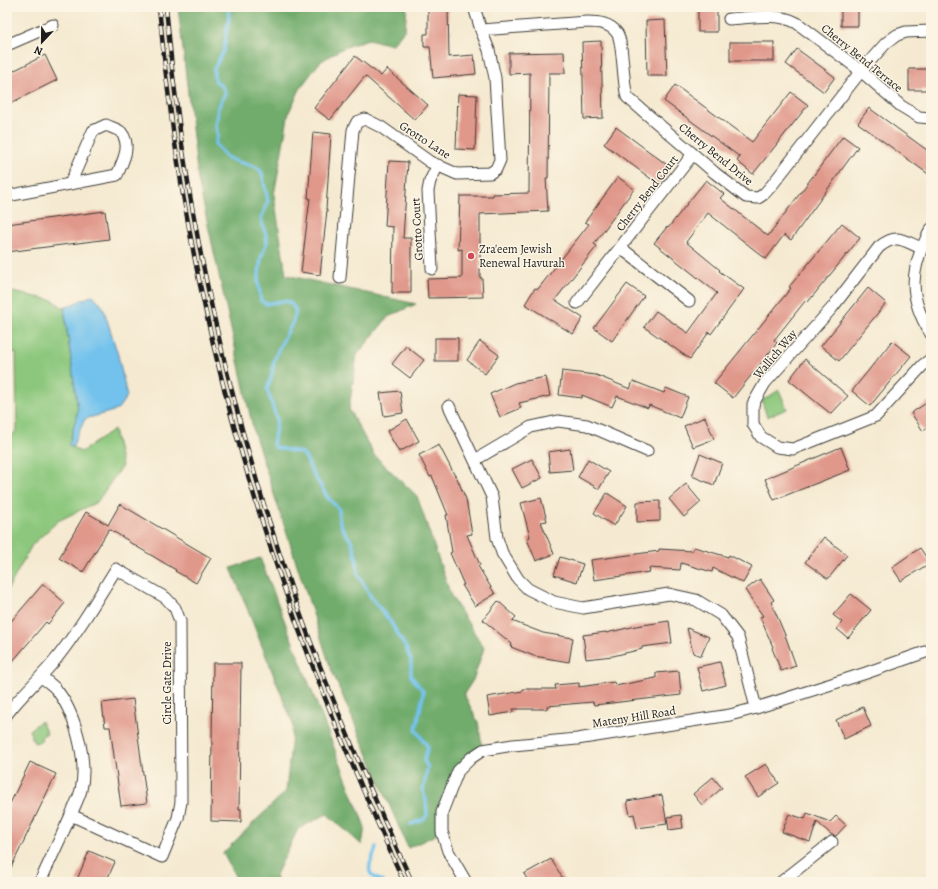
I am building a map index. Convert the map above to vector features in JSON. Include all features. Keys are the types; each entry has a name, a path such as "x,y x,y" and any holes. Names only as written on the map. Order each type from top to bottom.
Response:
{"street":[{"name":"Grotto Lane","path":"340,278 353,130 357,122 365,119 381,127 430,162 456,174 490,173 496,169 500,160 495,78 489,50 474,7"},
{"name":"Cherry Bend Terrace","path":"729,19 788,18 797,23 861,71 901,106 919,117 931,118"},
{"name":"Cherry Bend Drive","path":"481,30 586,22 604,23 611,27 619,35 627,97 715,173 746,196 758,198 772,185 861,71 886,42 897,35 906,32 931,31"},
{"path":"7,44 53,25"},
{"path":"7,196 118,175 125,157 127,143 120,131 106,125 93,131 70,184"},
{"name":"Cherry Bend Court","path":"576,303 621,248 693,154"},
{"name":"Grotto Court","path":"432,269 428,191 430,181 438,165"},
{"path":"931,230 921,248 915,267 914,283 915,300 924,323 931,334"},
{"name":"Wallich Way","path":"921,248 900,239 888,240 878,247 832,308 765,383 753,404 753,424 761,437 777,447 792,449 876,416 923,365 931,359"},
{"name":"Cherry Bend Court","path":"621,248 689,301"},
{"path":"449,406 492,497 497,538 502,553 518,579 528,589 554,602 583,608 669,594 696,600 721,615 738,637 756,708"},
{"path":"475,460 531,427 558,421 587,425 647,451"},
{"name":"Circle Gate Drive","path":"7,714 20,697 56,660 75,635 116,569 166,598 175,608 180,621 181,802 178,818 162,857 71,815"},
{"name":"Mateny Hill Road","path":"466,882 448,851 442,832 442,812 458,771 471,758 483,750 513,745 577,739 635,731 730,715 866,673 931,650"},
{"path":"40,882 81,790 83,772 80,748 75,727 67,706 55,689 41,676"},
{"path":"781,882 832,842"}],"green space":[{"path":"178,7 407,7 405,29 392,45 368,39 341,49 320,62 301,87 289,112 274,195 286,275 416,304 388,317 357,355 349,409 374,455 417,496 451,596 484,648 473,680 464,694 478,722 483,750 458,771 442,832 408,848 331,669 254,433 198,180"},
{"path":"7,291 52,300 64,308 78,410 69,445 81,452 114,430 122,466 97,502 58,521 32,545 7,591 7,443 17,429 16,353 7,351"},
{"path":"779,390 787,409 767,417 762,401"},
{"path":"260,558 365,827 362,845 327,814 298,829 275,877 278,882 238,882 223,853 286,791 293,724 231,568"},
{"path":"41,721 47,734 43,735 41,738 42,741 34,743 29,730"}],"water":[{"path":"93,295 103,307 118,355 127,396 117,410 85,419 72,447 69,445 78,410 64,308"}],"building":[{"path":"428,7 448,7 449,57 474,55 476,74 433,78 430,47 424,47 424,34 428,34"},
{"path":"698,7 717,7 717,32 698,32"},
{"path":"841,7 858,7 858,26 841,26"},
{"path":"665,20 667,76 647,76 646,21"},
{"path":"601,41 603,118 584,119 582,42"},
{"path":"730,42 774,42 774,61 730,61"},
{"path":"797,49 835,77 824,92 786,64"},
{"path":"564,52 565,73 549,73 548,178 546,178 548,211 480,214 480,278 482,278 483,297 428,298 427,279 462,278 462,249 458,250 460,196 493,196 492,194 529,193 530,73 509,74 509,53"},
{"path":"45,55 57,80 7,105 7,74"},
{"path":"355,56 381,76 387,69 428,105 415,120 365,76 330,120 314,108"},
{"path":"909,69 931,69 931,90 909,90"},
{"path":"675,85 752,142 791,92 808,105 753,174 737,161 740,157 664,101"},
{"path":"458,94 477,95 475,150 456,149"},
{"path":"869,108 931,153 931,176 858,123"},
{"path":"616,127 670,167 658,184 604,144"},
{"path":"313,132 331,134 327,210 320,275 301,272 310,198 308,198"},
{"path":"843,136 858,147 791,240 784,235 766,259 708,213 686,242 720,270 719,271 744,289 711,334 709,332 690,359 644,327 656,311 688,333 717,293 654,243 667,227 668,228 706,180 724,194 720,198 768,236"},
{"path":"389,161 408,162 403,238 411,238 411,293 392,293 393,227 385,226"},
{"path":"618,177 634,189 594,244 597,246 555,300 583,318 573,334 525,304 535,288 538,289 589,224 585,222"},
{"path":"105,211 109,239 7,252 7,224"},
{"path":"842,223 860,238 808,302 806,300 774,340 777,343 733,398 714,383 791,288 789,287"},
{"path":"627,284 644,296 612,341 594,328"},
{"path":"868,288 886,303 839,361 821,346"},
{"path":"435,338 458,338 458,361 435,361"},
{"path":"480,341 499,355 485,374 467,360"},
{"path":"892,341 911,356 870,406 852,391"},
{"path":"406,346 424,360 410,378 392,364"},
{"path":"805,359 848,396 831,414 789,380"},
{"path":"562,371 596,375 630,389 633,381 664,393 666,388 688,397 680,418 649,405 648,408 617,396 612,407 582,395 582,398 559,395"},
{"path":"546,377 550,396 519,403 521,408 500,417 490,394 515,383"},
{"path":"400,391 403,413 384,416 380,393"},
{"path":"931,400 931,426 923,431 911,413"},
{"path":"705,417 714,439 693,447 684,426"},
{"path":"407,419 419,441 399,452 387,431"},
{"path":"439,445 456,476 466,499 472,534 467,535 480,565 478,566 495,594 475,606 462,585 464,585 450,553 452,552 446,515 448,515 432,476 430,477 419,455"},
{"path":"841,447 850,470 774,500 765,479"},
{"path":"570,449 573,470 550,472 548,452"},
{"path":"700,454 722,463 714,485 692,476"},
{"path":"532,459 542,478 522,488 512,469"},
{"path":"588,459 609,472 599,489 578,477"},
{"path":"686,484 701,502 684,517 669,499"},
{"path":"607,493 627,506 614,526 594,513"},
{"path":"541,498 547,521 541,522 554,554 536,561 527,539 530,537 521,503"},
{"path":"660,501 660,521 637,522 637,502"},
{"path":"120,504 211,558 196,583 109,529 83,572 59,558 86,512 108,525"},
{"path":"824,537 847,555 828,579 805,562"},
{"path":"694,547 728,557 729,555 752,567 743,583 713,568 712,572 681,563 680,570 649,568 650,572 594,580 591,560 659,551 659,549 692,551"},
{"path":"920,548 930,563 901,581 892,567"},
{"path":"560,557 583,564 577,582 554,575"},
{"path":"760,579 774,600 771,602 796,666 781,671 772,648 773,647 760,617 763,616 745,590"},
{"path":"43,584 65,603 48,624 46,622 7,668 7,626"},
{"path":"851,594 871,610 848,638 837,629 842,622 833,615"},
{"path":"498,601 516,617 512,621 543,633 573,638 569,662 534,656 511,647 512,644 483,620"},
{"path":"669,621 672,643 642,647 642,649 613,656 586,659 583,635 606,633 636,626"},
{"path":"687,628 709,637 701,656 693,653"},
{"path":"720,662 726,685 703,691 697,667"},
{"path":"213,663 241,663 239,809 241,809 241,822 211,821"},
{"path":"679,671 681,695 594,705 593,702 547,706 547,709 513,709 513,712 490,716 487,697 523,691 523,689 556,689 555,685 579,683 579,687 614,682 615,686 656,678 656,673"},
{"path":"133,699 147,803 121,806 110,727 105,727 102,703"},
{"path":"863,707 871,726 844,739 836,720"},
{"path":"30,762 56,774 7,876 7,810"},
{"path":"766,764 779,783 758,797 745,777"},
{"path":"713,777 722,788 702,805 693,794"},
{"path":"662,795 667,824 637,828 634,814 630,815 627,801"},
{"path":"807,813 830,822 836,816 846,825 836,836 832,835 817,822 810,842 782,832 789,814 805,819"},
{"path":"681,815 683,828 669,830 667,817"},
{"path":"89,851 115,862 106,882 76,882"},
{"path":"551,859 565,882 529,882 524,874"}],"waterway":[{"path":"228,7 229,20 224,50 214,69 216,81 224,89 225,94 218,108 216,128 218,136 216,145 226,157 254,166 262,173 268,201 261,219 267,242 261,258 258,281 261,301 266,304 282,301 289,302 296,311 293,322 274,361 272,375 267,389 277,420 273,444 278,448 302,453 328,498 339,509 339,519 342,528 352,542 357,561 358,574 371,597 390,621 406,648 411,660 411,676 423,691 416,730 428,747 424,761 428,767 423,791 426,801 427,815 423,820 411,824"},
{"path":"376,847 370,865 370,872 374,877 383,882"}],"railway":[{"path":"159,7 168,93 180,178 214,347 235,430 259,513 286,594 316,675 358,779 404,882"},
{"path":"166,7 184,158 197,234 212,309 250,457 272,530 309,638 351,743 412,882"}],"place":[{"name":"Zra'eem Jewish Renewal Havurah","path":"471,256"}]}
